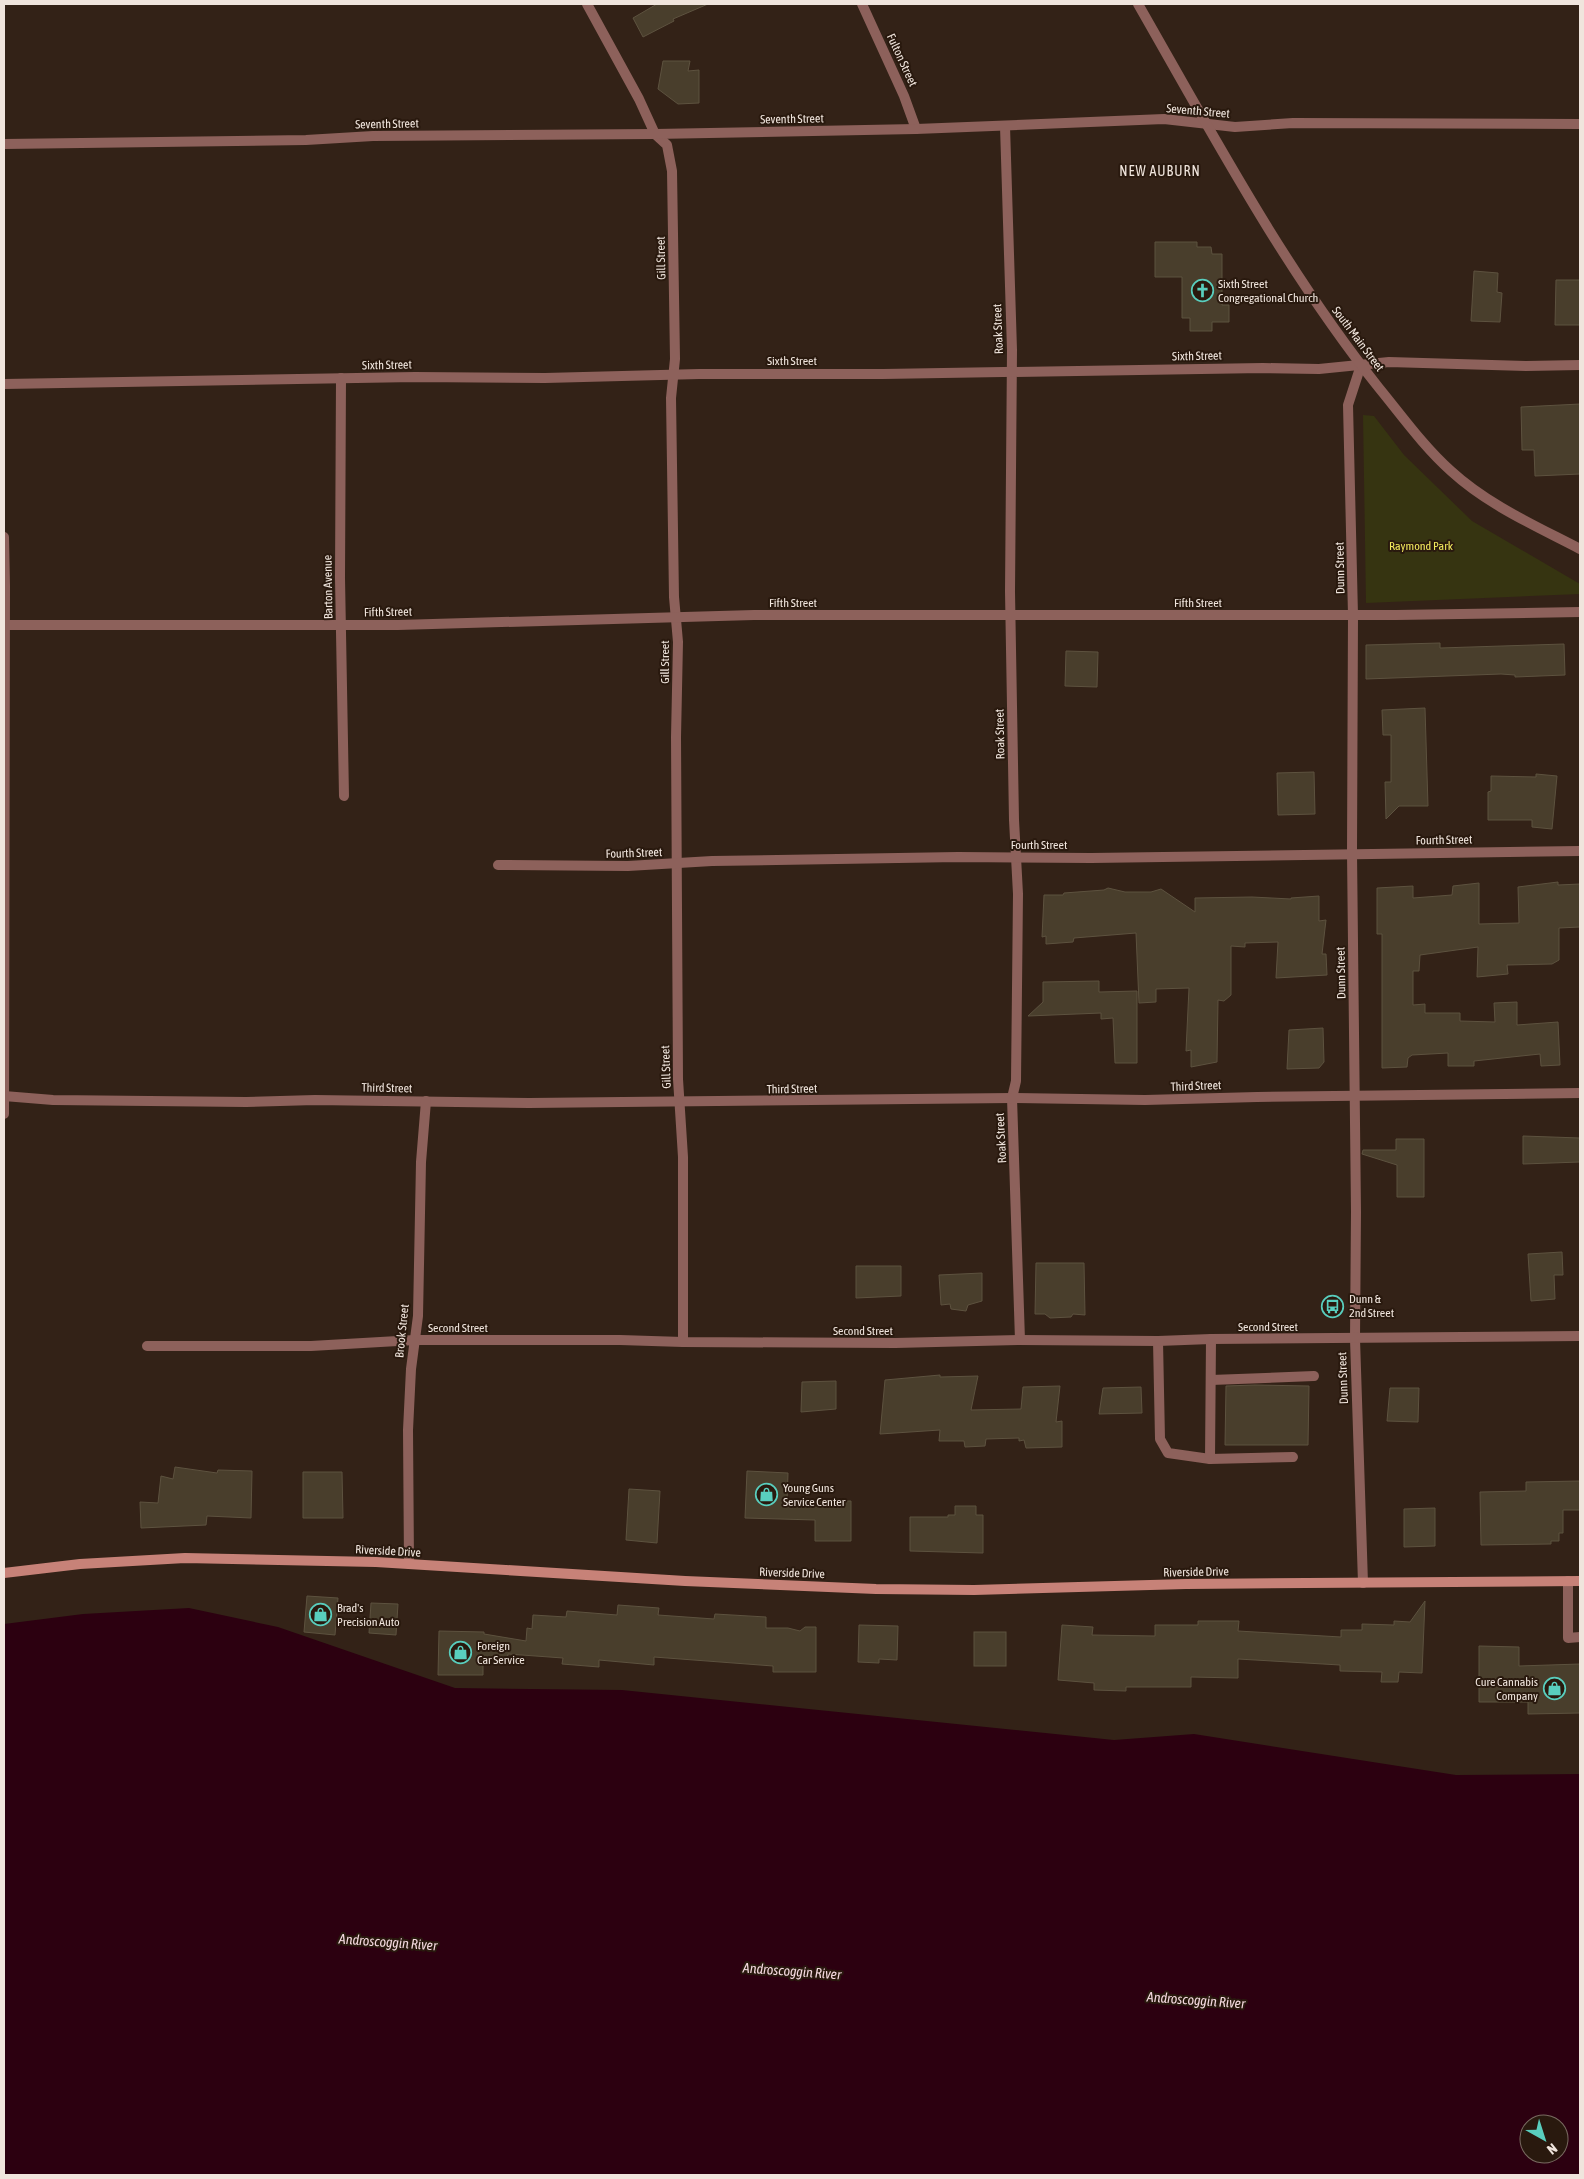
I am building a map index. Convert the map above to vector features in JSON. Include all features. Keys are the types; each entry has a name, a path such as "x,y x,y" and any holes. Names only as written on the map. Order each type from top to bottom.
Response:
{"main road":[{"name":"Riverside Drive","path":"4,1573 80,1564 185,1558 409,1564 686,1581 876,1589 974,1590 1580,1581"}],"street":[{"name":"Gill Street","path":"587,4 639,99 655,134 666,145 672,171 675,359 671,398 678,642 676,737 678,1079 681,1101 683,1157 683,1342"},
{"name":"Fulton Street","path":"862,4 904,96 916,129"},
{"name":"South Main Street","path":"1138,4 1207,124 1313,299 1361,365 1417,435 1451,471 1482,495 1531,524 1580,549"},
{"name":"Seventh Street","path":"4,144 306,140 373,136 655,134 916,129 1164,120 1235,127 1293,123 1580,124"},
{"name":"Roak Street","path":"1005,126 1012,372 1011,616 1018,990 1016,1081 1012,1098 1020,1340"},
{"name":"Sixth Street","path":"4,384 341,378 1263,368 1319,369 1389,362 1526,366 1580,365"},
{"name":"Dunn Street","path":"1361,365 1348,405 1353,615 1354,1339 1363,1583"},
{"name":"Barton Avenue","path":"341,378 341,625 344,796"},
{"path":"4,537 4,1114"},
{"name":"Fifth Street","path":"5,625 341,625 754,615 1353,615 1580,612"},
{"name":"Fourth Street","path":"498,865 628,866 722,860 1580,851"},
{"name":"Third Street","path":"4,1096 53,1100 529,1103 1012,1098 1145,1100 1580,1093"},
{"name":"Brook Street","path":"409,1564 408,1430 411,1369 418,1316 421,1162 426,1101"},
{"name":"Second Street","path":"147,1346 311,1346 415,1340 895,1343 1020,1340 1158,1342 1210,1339 1580,1336"},
{"path":"1210,1339 1210,1459"},
{"path":"1158,1342 1160,1439 1168,1453 1210,1459 1294,1458"},
{"path":"1211,1380 1314,1376"},
{"path":"1568,1581 1568,1638 1580,1637"}],"green space":[{"name":"Raymond Park","path":"1363,415 1374,416 1404,455 1472,521 1580,584 1580,594 1366,603"}],"water":[{"name":"Androscoggin River","path":"189,1608 278,1627 455,1688 622,1690 1114,1740 1194,1734 1456,1775 1580,1774 1580,2175 4,2175 4,1624 83,1614"}],"building":[{"path":"657,4 708,4 673,19 674,21 643,37 633,18"},
{"path":"663,61 690,61 688,71 699,70 699,103 678,104 658,89"},
{"name":"Sixth Street Congregational Church","path":"1155,242 1197,242 1197,247 1211,247 1212,254 1222,254 1222,305 1229,305 1229,322 1212,322 1212,331 1190,331 1190,318 1182,318 1182,277 1155,277"},
{"path":"1474,271 1498,273 1497,292 1502,293 1500,322 1471,321"},
{"path":"1556,280 1580,280 1580,325 1555,325"},
{"path":"1580,404 1580,474 1535,476 1534,450 1522,450 1521,407"},
{"path":"1440,643 1440,648 1564,644 1565,675 1515,677 1515,675 1501,674 1366,679 1366,645"},
{"path":"1066,651 1098,652 1097,687 1065,686"},
{"path":"1425,708 1428,806 1399,806 1386,819 1385,782 1391,782 1391,735 1383,735 1382,710"},
{"path":"1314,772 1315,814 1278,815 1277,773"},
{"path":"1536,774 1557,776 1552,829 1532,827 1532,820 1488,820 1488,792 1491,791 1491,776 1536,777"},
{"path":"1558,882 1558,885 1580,884 1580,927 1559,928 1559,960 1552,964 1507,965 1508,974 1477,977 1478,947 1420,955 1419,971 1413,971 1413,1005 1425,1004 1425,1013 1460,1013 1460,1021 1495,1022 1494,1003 1517,1002 1517,1025 1558,1022 1560,1065 1541,1066 1540,1054 1474,1061 1474,1066 1448,1066 1448,1053 1412,1055 1408,1058 1407,1067 1382,1068 1382,934 1377,934 1377,888 1413,886 1413,898 1452,895 1453,886 1479,883 1479,924 1519,923 1518,887"},
{"path":"1108,888 1125,892 1151,892 1161,889 1195,912 1195,898 1252,897 1291,899 1319,896 1319,921 1326,920 1322,954 1326,954 1327,975 1276,978 1278,942 1245,943 1245,947 1231,946 1231,995 1224,1001 1218,1000 1217,1062 1191,1067 1191,1050 1186,1051 1189,988 1156,989 1156,1002 1139,1003 1136,933 1074,938 1073,942 1046,944 1046,936 1042,937 1044,895 1063,895 1064,893 1104,890"},
{"path":"1099,981 1099,992 1137,991 1137,1063 1115,1063 1113,1018 1101,1019 1101,1013 1028,1016 1043,1002 1043,982"},
{"path":"1323,1028 1324,1062 1319,1068 1287,1069 1289,1030"},
{"path":"1523,1136 1580,1138 1580,1162 1523,1164"},
{"path":"1396,1139 1424,1139 1424,1197 1397,1197 1397,1165 1362,1154 1363,1150 1396,1150"},
{"path":"1562,1252 1563,1275 1554,1275 1555,1299 1531,1301 1528,1254"},
{"path":"1036,1263 1084,1263 1085,1315 1073,1314 1071,1317 1050,1318 1045,1314 1035,1314"},
{"path":"856,1266 901,1266 901,1296 856,1298"},
{"path":"982,1273 982,1301 968,1305 966,1311 951,1309 950,1304 941,1305 939,1275"},
{"path":"940,1375 940,1377 978,1376 971,1410 1021,1409 1023,1387 1060,1386 1056,1422 1062,1421 1062,1447 1026,1448 1024,1440 1019,1441 1019,1438 986,1439 985,1446 965,1447 964,1441 939,1441 940,1430 880,1434 885,1380"},
{"path":"836,1381 836,1409 801,1412 802,1382"},
{"path":"1226,1386 1309,1386 1308,1445 1225,1445"},
{"path":"1141,1387 1142,1413 1099,1414 1103,1388"},
{"path":"1390,1388 1419,1388 1418,1422 1387,1421"},
{"path":"175,1467 217,1473 218,1470 252,1471 251,1518 207,1516 206,1525 141,1528 140,1502 158,1503 161,1476 173,1479"},
{"path":"747,1471 788,1473 787,1501 851,1501 851,1541 815,1541 815,1520 745,1518"},
{"path":"303,1472 342,1472 343,1518 303,1518"},
{"path":"1580,1481 1580,1510 1563,1510 1563,1533 1559,1533 1559,1541 1551,1541 1551,1544 1481,1545 1480,1492 1526,1491 1526,1482"},
{"path":"629,1489 660,1491 657,1543 626,1540"},
{"path":"955,1506 976,1506 976,1515 983,1515 983,1553 910,1551 910,1517 948,1517 948,1515 955,1515"},
{"path":"1435,1508 1435,1546 1404,1547 1404,1509"},
{"name":"Brad's Precision Auto","path":"307,1596 338,1598 335,1635 304,1632"},
{"path":"1425,1601 1422,1673 1399,1672 1398,1682 1381,1682 1382,1672 1340,1671 1340,1665 1238,1659 1238,1678 1191,1677 1191,1687 1126,1687 1126,1691 1094,1690 1094,1683 1058,1680 1062,1625 1093,1627 1092,1635 1155,1636 1155,1625 1198,1625 1198,1621 1239,1621 1238,1631 1341,1637 1341,1630 1362,1630 1362,1624 1394,1625 1394,1621 1410,1622"},
{"path":"371,1603 398,1604 396,1635 369,1633"},
{"path":"618,1605 659,1608 658,1615 714,1619 715,1614 766,1617 766,1628 788,1628 800,1631 805,1627 816,1627 816,1672 773,1672 773,1666 654,1657 654,1665 599,1660 599,1667 562,1664 563,1658 508,1654 507,1662 483,1658 483,1675 438,1675 439,1631 484,1632 484,1634 526,1641 527,1628 532,1629 533,1615 566,1617 567,1611 617,1615"},
{"path":"859,1625 898,1626 897,1660 879,1659 879,1663 858,1662"},
{"path":"974,1632 1006,1632 1006,1666 974,1666"},
{"path":"1479,1646 1519,1647 1519,1666 1580,1664 1580,1713 1528,1714 1528,1702 1479,1702"}],"place":[{"name":"Sixth Street Congregational Church","path":"1202,291"},
{"name":"Dunn & 2nd Street","path":"1333,1306"},
{"name":"Young Guns Service Center","path":"767,1495"},
{"name":"Brad's Precision Auto","path":"321,1615"},
{"name":"Foreign Car Service","path":"461,1653"},
{"name":"Cure Cannabis Company","path":"1554,1689"}],"district":[{"name":"NEW AUBURN","path":"1160,171"}]}
